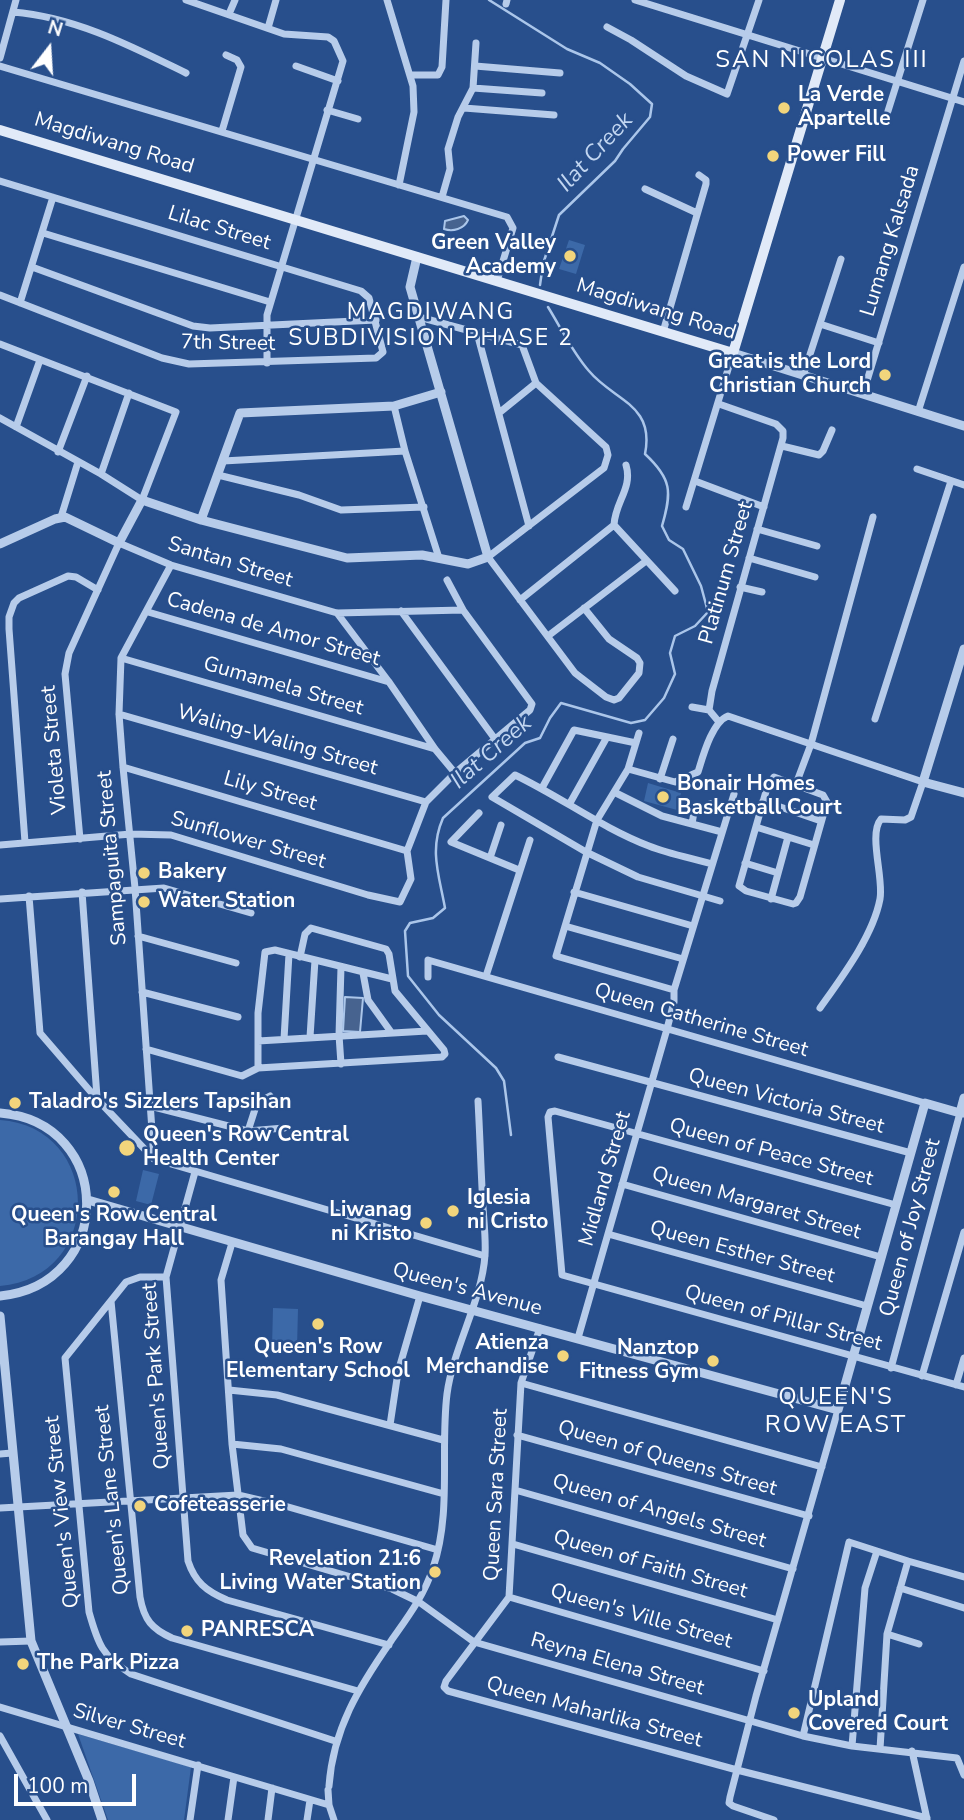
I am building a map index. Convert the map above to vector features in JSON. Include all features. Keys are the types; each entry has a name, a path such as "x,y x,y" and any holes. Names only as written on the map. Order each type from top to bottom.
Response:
{"main road":[{"path":"733,353 840,0"},
{"name":"Magdiwang Road","path":"0,130 733,353"}],"street":[{"path":"0,58 16,0"},
{"path":"189,0 284,34 331,38 343,61 270,302 266,326 267,363"},
{"path":"229,15 235,0"},
{"path":"268,28 276,0"},
{"path":"387,0 411,75 414,111 399,185"},
{"path":"411,75 438,75 442,68 446,0"},
{"path":"635,0 964,103"},
{"path":"607,27 685,76 727,94 759,0"},
{"path":"888,111 923,0"},
{"path":"13,12 58,19 104,35 186,74"},
{"path":"442,197 450,169 448,149 472,88 476,43"},
{"path":"222,131 241,66 237,60 226,55"},
{"name":"Lumang Kalsada","path":"863,394 964,61"},
{"path":"0,66 507,217 513,228 497,281"},
{"path":"296,66 338,81"},
{"path":"475,66 560,73"},
{"path":"472,88 542,93"},
{"path":"464,108 554,115"},
{"path":"327,110 358,119"},
{"path":"663,332 706,180 699,174"},
{"name":"Lilac Street","path":"0,181 365,293 369,298 384,349 382,355"},
{"path":"645,189 697,214"},
{"path":"20,303 53,197"},
{"path":"43,233 270,302"},
{"path":"417,257 410,287 488,557 575,673 614,700 619,698 639,673 640,663 632,654 609,639 584,608"},
{"path":"803,376 841,259"},
{"path":"32,267 193,326 266,326 376,320"},
{"path":"918,412 964,267"},
{"name":"7th Street","path":"0,295 162,358 189,364 376,358 382,355"},
{"path":"0,418 142,500 201,520 347,558 422,555 468,564 488,557 604,468 608,455 606,447 536,383 522,345 419,317"},
{"path":"820,324 878,343"},
{"path":"477,333 529,526"},
{"path":"0,344 176,412 142,500 119,544"},
{"path":"686,507 733,353"},
{"name":"Magdiwang Road","path":"733,353 964,426"},
{"path":"16,427 40,360"},
{"path":"58,452 87,376"},
{"path":"499,413 536,383"},
{"path":"201,520 240,413 394,406 441,392"},
{"path":"101,474 130,393"},
{"name":"Platinum Street","path":"709,710 740,587 782,446 783,431 776,424 719,404"},
{"path":"394,406 405,451 439,558"},
{"path":"782,446 819,455 832,430"},
{"path":"223,461 405,451"},
{"path":"0,544 61,517 78,462"},
{"path":"520,600 614,525 617,504 628,486 626,465"},
{"path":"917,469 964,485"},
{"path":"218,475 299,495 341,510 424,507"},
{"path":"695,481 764,507"},
{"path":"875,719 951,481"},
{"name":"Santan Street","path":"61,517 70,518 119,544 171,565 337,613 463,610"},
{"path":"796,784 811,744 873,517"},
{"path":"614,525 675,592"},
{"path":"757,529 817,547"},
{"name":"Violeta Street","path":"80,839 65,674 69,653 119,544"},
{"path":"749,558 815,577"},
{"path":"548,636 646,561"},
{"name":"Sampaguita Street","path":"154,1159 131,834 119,715 121,658 171,565"},
{"path":"25,842 9,629 11,609 19,598 68,576 76,577 98,590"},
{"path":"407,850 426,802 455,773 530,710 532,704 463,610 447,580"},
{"path":"740,587 762,592"},
{"path":"401,611 495,739"},
{"name":"Cadena de Amor Street","path":"148,612 389,682"},
{"path":"337,613 455,773"},
{"path":"820,1008 859,949 875,915 881,897 881,871 876,846 878,823 881,819 905,820 911,817 964,649"},
{"name":"Gumamela Street","path":"121,658 435,749"},
{"path":"692,707 709,710 719,722"},
{"name":"Waling-Waling Street","path":"119,715 426,802"},
{"path":"628,769 675,782 698,772 706,747 719,722 727,716 923,782 964,793"},
{"path":"542,788 574,730 636,743"},
{"path":"639,733 628,769 597,820 556,956 674,990"},
{"path":"570,803 607,737"},
{"path":"660,779 673,739"},
{"name":"Lily Street","path":"123,767 407,850"},
{"path":"712,864 650,846 516,775 492,797 586,852 639,877 720,901"},
{"path":"774,778 796,784 825,797 827,802 796,903 786,903 740,888 769,783 774,778"},
{"path":"614,792 662,816 722,832"},
{"name":"Midland Street","path":"578,1338 667,1029 674,1002 674,990 734,794"},
{"path":"763,801 821,821"},
{"path":"692,824 694,812 709,804"},
{"path":"479,813 451,842 519,870"},
{"path":"490,858 501,824"},
{"path":"756,827 814,845"},
{"name":"Sunflower Street","path":"0,845 131,834 171,835 368,895 400,902 411,879 407,850"},
{"path":"772,898 788,837"},
{"path":"486,976 530,841"},
{"path":"745,863 778,873"},
{"path":"0,899 164,888 251,913"},
{"path":"82,892 97,1099"},
{"path":"574,892 693,926"},
{"path":"29,897 40,1032 97,1099 154,1159 485,1256"},
{"path":"565,926 683,959"},
{"path":"146,1049 242,1076 258,1068 442,1058 445,1054 395,991 386,949 311,929 305,934 300,957"},
{"path":"138,936 236,963"},
{"path":"258,1068 258,1013 265,951 289,954 392,979"},
{"path":"284,1039 289,954"},
{"name":"Queen Catherine Street","path":"428,976 428,960 962,1113"},
{"path":"310,1037 315,961"},
{"path":"341,967 341,1064"},
{"path":"363,972 368,1000 391,1032"},
{"path":"142,992 237,1017"},
{"path":"258,1041 427,1031"},
{"name":"Queen Victoria Street","path":"558,1057 911,1153"},
{"path":"248,1131 256,1105 261,1099 270,1096"},
{"name":"Queen of Joy Street","path":"891,1367 964,1098"},
{"path":"334,1820 329,1805 328,1788 335,1741 358,1691 418,1602 438,1550 444,1494 443,1440 447,1391 472,1310 485,1256 478,1101"},
{"path":"774,1820 733,1806 729,1802 749,1721 925,1103"},
{"path":"150,1106 248,1131 284,1128"},
{"name":"Queen of Peace Street","path":"593,1285 562,1275 548,1117 550,1112 555,1111 896,1205"},
{"path":"0,1113 18,1115 38,1123 63,1142 80,1169 88,1200 81,1239 67,1262 37,1286 0,1296"},
{"name":"Queen's Park Street","path":"195,1172 166,1277 188,1561 193,1576 202,1587 227,1600 389,1645"},
{"name":"Queen Margaret Street","path":"622,1184 881,1257"},
{"name":"Queen's Avenue","path":"88,1200 420,1296 838,1410"},
{"path":"922,1376 964,1232"},
{"name":"Queen Esther Street","path":"608,1234 867,1306"},
{"name":"Reyna Elena Street","path":"232,1242 221,1280 232,1444 243,1535 252,1548 392,1589 418,1602 474,1642 803,1736 852,1746 957,1758 963,1770"},
{"path":"111,1301 129,1279 166,1277"},
{"name":"Queen of Pillar Street","path":"593,1285 960,1386"},
{"path":"390,1425 398,1372 420,1296"},
{"name":"Queen's Lane Street","path":"111,1301 143,1612 148,1622 158,1631 173,1638 358,1691"},
{"name":"Queen's View Street","path":"111,1301 65,1358 89,1612 102,1648 111,1662 131,1674 335,1741"},
{"path":"0,1316 31,1641 102,1820"},
{"name":"Queen Sara Street","path":"444,1687 509,1597 521,1383 540,1328"},
{"path":"960,1386 964,1359"},
{"path":"521,1383 822,1467"},
{"path":"229,1390 277,1395 443,1440"},
{"name":"Queen of Queens Street","path":"517,1435 809,1516"},
{"path":"232,1444 281,1449 444,1494"},
{"path":"0,1454 12,1453"},
{"name":"Queen of Angels Street","path":"515,1490 793,1569"},
{"path":"0,1508 238,1495 438,1550"},
{"path":"803,1736 849,1542 964,1577"},
{"name":"Queen of Faith Street","path":"513,1544 778,1620"},
{"path":"852,1746 865,1588 877,1551"},
{"path":"880,1749 887,1634 908,1561"},
{"path":"900,1588 964,1608"},
{"name":"Queen's Ville Street","path":"509,1597 764,1671"},
{"path":"887,1634 919,1644"},
{"path":"0,1642 31,1641"},
{"name":"Queen Maharlika Street","path":"444,1687 448,1691 737,1770 927,1819"},
{"name":"Silver Street","path":"0,1707 329,1805"},
{"path":"0,1736 47,1820"},
{"path":"912,1751 927,1819"},
{"path":"190,1820 198,1765"},
{"path":"228,1820 234,1777"},
{"path":"268,1820 272,1788"},
{"path":"307,1820 310,1800"}],"shaded area":[{"path":"464,216 468,220 461,228 444,229 445,221"},
{"path":"569,240 585,245 576,274 559,269"},
{"name":"Bonair Homes Basketball Court","path":"648,783 681,793 677,810 644,801"},
{"path":"345,997 363,998 360,1032 343,1031"},
{"path":"0,1120 34,1129 58,1148 73,1173 78,1202 73,1231 59,1257 34,1277 0,1286"},
{"path":"143,1170 159,1174 151,1205 136,1201"},
{"path":"273,1308 298,1309 297,1348 272,1347"},
{"path":"78,1734 191,1767 184,1820 108,1820"}],"waterway":[{"name":"Ilat Creek","path":"489,0 567,49 600,63 652,104 650,117 615,161 559,215 543,264 540,285"},
{"name":"Ilat Creek","path":"511,1135 504,1081 496,1068 439,1015 408,976 405,931 410,923 433,918 445,908 436,852 443,818 525,743 540,738 561,703 631,723 645,720 664,698 675,674 670,653 675,636 695,626 708,612 701,586 683,549 669,540 662,526 667,504 667,487 660,471 645,454 644,424 630,405 599,381 583,364 548,307"}],"place":[{"name":"La Verde Apartelle","path":"784,108"},
{"name":"Power Fill","path":"773,156"},
{"name":"Green Valley Academy","path":"570,256"},
{"name":"Great is the Lord Christian Church","path":"885,375"},
{"name":"Bonair Homes Basketball Court","path":"663,797"},
{"name":"Bakery","path":"144,873"},
{"name":"Water Station","path":"144,902"},
{"name":"Taladro's Sizzlers Tapsihan","path":"15,1103"},
{"name":"Queen's Row Central Health Center","path":"127,1148"},
{"name":"Queen's Row Central Barangay Hall","path":"114,1192"},
{"name":"Iglesia ni Cristo","path":"453,1211"},
{"name":"Liwanag ni Kristo","path":"426,1223"},
{"name":"Queen's Row Elementary School","path":"318,1324"},
{"name":"Atienza Merchandise","path":"563,1356"},
{"name":"Nanztop Fitness Gym","path":"713,1361"},
{"name":"Cofeteasserie","path":"140,1506"},
{"name":"Revelation 21:6 Living Water Station","path":"435,1572"},
{"name":"PANRESCA","path":"187,1631"},
{"name":"The Park Pizza","path":"23,1664"},
{"name":"Upland Covered Court","path":"794,1713"}],"district":[{"name":"SAN NICOLAS III","path":"822,61"},
{"name":"MAGDIWANG SUBDIVISION PHASE 2","path":"431,326"},
{"name":"QUEEN'S ROW EAST","path":"836,1412"}]}
